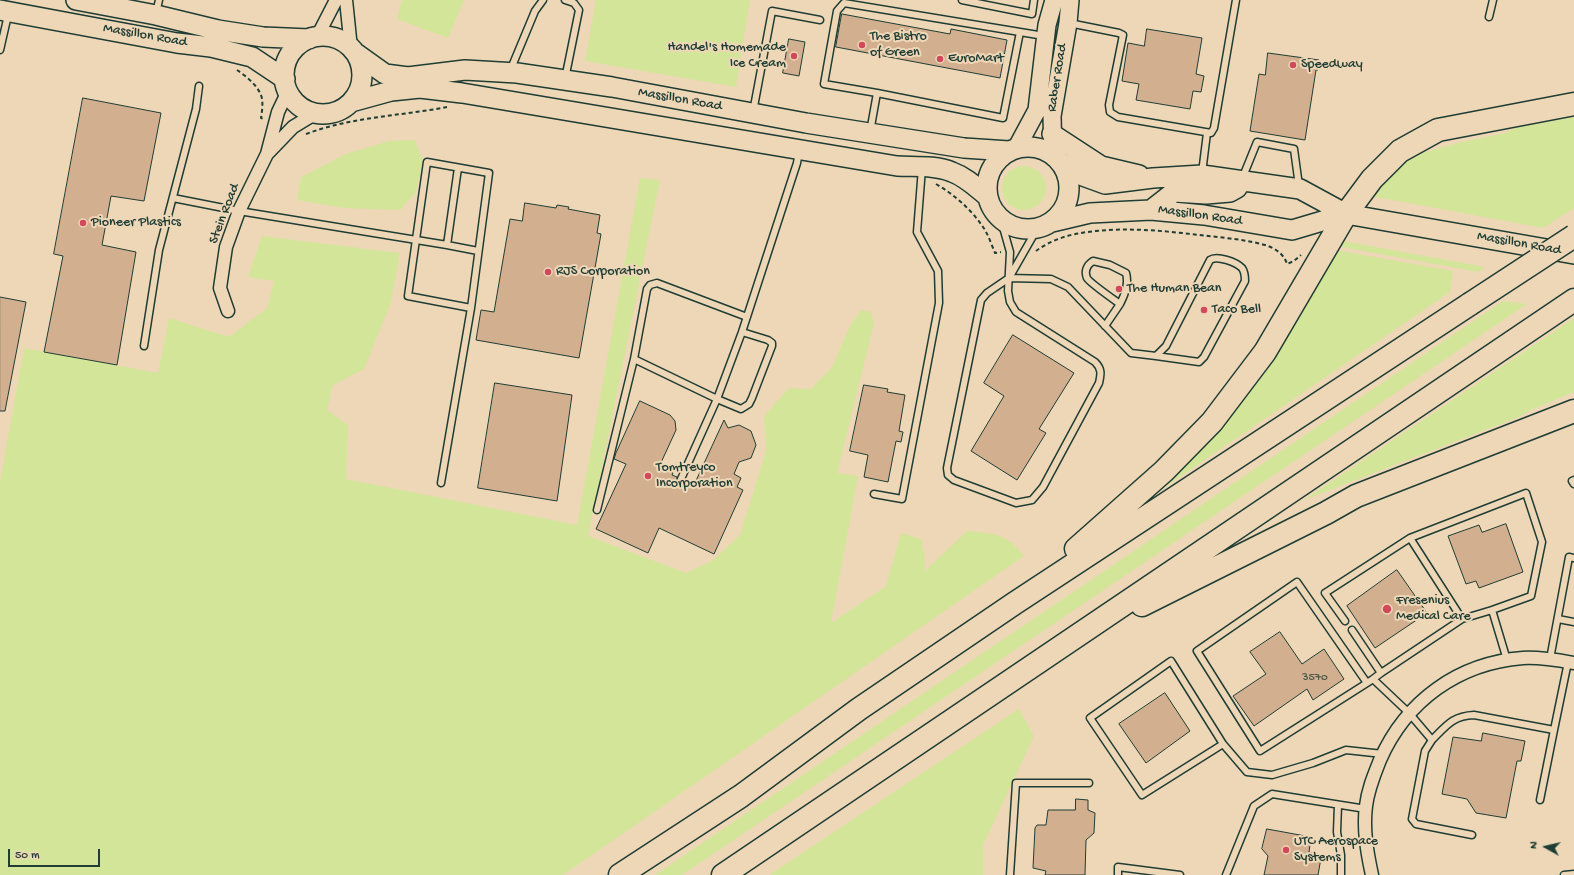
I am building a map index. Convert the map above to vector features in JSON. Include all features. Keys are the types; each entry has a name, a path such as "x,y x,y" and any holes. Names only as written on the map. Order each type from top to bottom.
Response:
{"highway":[{"path":"1015,603 1164,471 1212,422 1265,352 1346,214 1372,179 1400,151 1438,130 1574,104"},
{"path":"620,875 740,796 859,709 1015,603 1574,236"},
{"path":"723,875 1574,300"},
{"path":"1093,625 1163,595 1326,513 1356,496 1574,412"}],"main road":[{"name":"Massillon Road","path":"76,0 157,8 225,31 263,37 313,38"},
{"name":"Massillon Road","path":"4,10 211,47 252,57 286,85"},
{"path":"324,36 336,38 348,44 354,51 361,67 362,80 358,92 350,102 340,110 328,113 316,113 305,109 295,101 286,85 285,66 290,54 299,44 313,38 324,36"},
{"name":"Massillon Road","path":"354,51 385,74 408,77 465,70 510,73 612,87 753,113 964,148 1013,150"},
{"name":"Massillon Road","path":"350,102 391,91 420,88 462,93 897,166 921,175 936,168 953,172 973,184 988,197"},
{"path":"1052,134 1101,166 1153,178"},
{"path":"1022,147 1037,148 1050,153 1057,159 1067,175 1070,188 1067,202 1060,215 1045,225 1024,230 1012,227 1000,220 992,210 988,197 987,184 990,172 998,160 1013,150 1022,147"},
{"name":"Massillon Road","path":"1057,159 1083,176 1105,184 1153,178 1202,175 1241,180 1300,189 1346,214 1574,254"},
{"path":"1151,210 1174,192 1206,194 1230,192 1237,188 1241,180"},
{"name":"Massillon Road","path":"1045,225 1090,213 1151,210 1204,215 1292,230 1346,214"}],"street":[{"path":"313,38 336,0"},
{"path":"346,0 354,51"},
{"name":"Raber Road","path":"1013,150 1037,110 1047,25 1054,0"},
{"name":"Raber Road","path":"1057,159 1052,134 1052,116 1068,23 1070,0"},
{"name":"Stein Road","path":"228,311 220,288 226,247 240,211 267,154 286,85"},
{"name":"Stein Road","path":"267,154 287,132 316,113"},
{"path":"1372,875 1366,847 1365,825 1370,784 1397,727 1409,713 1439,686 1478,667 1523,658 1550,659 1571,663"}],"lane":[{"path":"510,73 535,11 543,0"},
{"path":"564,80 578,10 574,3 565,0"},
{"path":"962,0 1032,14 1034,0"},
{"path":"1068,23 1123,35 1109,105 1110,112 1113,115 1208,133 1213,132 1214,128 1236,0"},
{"path":"1489,17 1493,0"},
{"path":"1020,32 1003,118 824,84 836,11 844,3 1046,36"},
{"path":"0,50 4,10"},
{"path":"753,113 772,11 820,20"},
{"path":"144,346 159,250 196,109 199,86"},
{"path":"870,133 877,93"},
{"path":"1202,175 1208,133"},
{"path":"1241,180 1257,142 1294,149 1300,189"},
{"path":"681,479 717,399 742,332 797,163 799,150"},
{"path":"441,483 471,308 489,173 427,162 408,296 471,308"},
{"path":"447,245 458,168"},
{"path":"874,494 902,499 939,303 938,271 917,232 921,175"},
{"path":"173,198 240,211 417,239 478,251"},
{"path":"1000,220 1010,250 1009,278 1008,291 1010,302 1016,312 1095,362 1100,367 1101,374 1099,384 1043,487 1032,500 1016,503 954,480 948,474 947,468 981,300 987,293 1009,278 1023,253 1045,225"},
{"path":"1009,278 1051,278 1068,287 1131,353 1199,362 1204,357 1245,280 1245,272 1242,267 1214,257 1206,265 1166,346 1156,356"},
{"path":"1105,326 1120,304 1125,294 1128,280 1126,273 1110,265 1093,261 1088,265 1086,272 1088,278 1120,304"},
{"path":"597,510 634,359 647,289 650,285 657,283 747,317"},
{"path":"634,359 741,409 749,404 772,349 772,343 770,341 742,332"},
{"path":"1574,480 1572,481 1574,484"},
{"path":"1345,621 1325,593 1410,538 1526,494 1542,542 1531,596 1462,619 1367,683 1260,751 1197,651 1297,582 1367,683"},
{"path":"1410,538 1462,619"},
{"path":"1550,659 1569,557 1574,558"},
{"path":"1492,610 1507,660"},
{"path":"1558,619 1574,622"},
{"path":"1352,630 1381,673"},
{"path":"1223,744 1142,795 1090,718 1171,661 1223,744 1248,772 1272,775 1313,763 1346,750 1383,754"},
{"path":"1540,800 1554,730 1571,663"},
{"path":"1373,679 1409,713 1432,740"},
{"path":"1472,835 1416,824 1412,819 1426,751 1432,740 1453,720 1462,715 1474,715 1554,730"},
{"path":"1010,875 1016,783 1089,784"},
{"path":"1226,875 1254,806 1272,794 1366,809"},
{"path":"1338,805 1337,832 1341,855 1341,875"},
{"path":"1118,875 1118,867 1180,875"},
{"path":"1564,875 1574,874"}],"path":[{"path":"234,68 250,80 262,98 261,118 275,123"},
{"path":"287,132 293,139 315,131 368,119 423,112 454,106"},
{"path":"921,175 951,193 968,209 985,230 995,253 1010,250"},
{"path":"1023,253 1029,256 1045,244 1079,233 1111,230 1163,231 1266,245 1284,256 1287,264 1294,261"}],"green space":[{"path":"402,0 464,0 448,38 397,19"},
{"path":"596,0 750,0 736,87 585,61"},
{"path":"1574,117 1574,208 1543,228 1371,196 1387,177 1403,164 1422,153 1457,143 1505,133 1515,128"},
{"path":"415,140 423,161 416,192 400,210 344,208 297,200 301,177 346,154 389,141"},
{"path":"1028,166 1033,167 1040,172 1045,179 1045,197 1040,204 1033,209 1020,210 1015,209 1008,204 1003,197 1002,184 1003,179 1008,172 1015,167"},
{"path":"640,178 660,180 588,536 686,573 712,561 740,535 766,451 764,416 789,388 811,389 832,367 850,326 861,310 871,312 874,323 837,473 858,476 831,623 886,586 901,533 921,539 925,558 925,571 967,531 999,536 1018,548 1024,556 563,875 0,875 0,482 24,348 158,373 169,318 229,337 267,308 274,281 248,277 262,236 400,253 391,302 364,369 333,385 327,410 348,425 346,479 577,525"},
{"path":"1342,241 1485,267 1478,272 1336,246"},
{"path":"1336,250 1453,271 1450,292 1155,494"},
{"path":"1503,301 1527,304 682,875 655,875"},
{"path":"1574,318 1574,392 1531,410 1519,417 1304,500"},
{"path":"1019,709 1034,736 983,845 983,875 769,875"}],"building":[{"path":"842,14 950,34 951,29 1007,40 1000,78 836,47"},
{"path":"1147,29 1202,38 1196,74 1204,76 1201,92 1193,91 1190,109 1136,100 1139,84 1122,81 1128,43 1144,46"},
{"name":"Handel's Homemade Ice Cream","path":"789,39 805,42 799,76 783,73"},
{"name":"Speedway","path":"1268,53 1319,60 1318,70 1316,70 1305,140 1250,131 1259,74 1265,75"},
{"name":"Pioneer Plastics","path":"83,98 161,113 144,201 111,196 102,245 136,252 117,365 44,352 63,256 54,254"},
{"name":"RJS Corporation","path":"525,203 556,208 557,205 569,207 568,209 600,215 597,233 601,234 579,358 476,340 481,310 494,312 510,219 522,221"},
{"path":"0,297 26,302 5,411 0,411"},
{"path":"1013,335 1074,373 1039,429 1046,433 1017,480 971,451 1004,396 984,383"},
{"path":"495,383 572,395 557,501 478,488"},
{"path":"864,385 888,389 887,392 905,395 899,431 903,432 901,442 896,441 888,482 864,477 868,455 850,451"},
{"name":"Tomtreyco Incorporation","path":"640,401 670,415 675,421 676,430 659,467 673,473 672,475 677,477 677,481 680,483 685,481 694,485 724,420 728,428 739,425 751,431 756,445 751,458 739,462 734,474 741,478 737,487 743,490 714,554 659,528 648,553 596,529 626,464 614,459"},
{"path":"1506,524 1523,572 1479,588 1476,581 1466,584 1448,536 1479,525 1482,532"},
{"name":"Fresenius Medical Care","path":"1397,570 1427,613 1375,648 1347,606"},
{"path":"1280,632 1302,664 1324,649 1344,679 1313,700 1307,689 1254,726 1233,696 1266,674 1250,652"},
{"path":"1165,693 1190,731 1146,763 1119,724"},
{"path":"1483,733 1525,741 1521,761 1517,761 1506,818 1476,813 1467,799 1442,794 1453,737 1481,741"},
{"path":"1076,799 1088,800 1088,810 1095,813 1094,833 1086,840 1085,875 1045,875 1046,871 1033,868 1035,828 1037,825 1046,825 1048,810 1075,810"},
{"name":"UTC Aerospace Systems","path":"1267,829 1311,837 1309,852 1319,855 1321,858 1318,875 1264,875 1268,856 1262,849"}],"place":[{"name":"The Bistro of Green","path":"862,45"},
{"name":"Handel's Homemade Ice Cream","path":"794,56"},
{"name":"EuroMart","path":"940,59"},
{"name":"Speedway","path":"1293,65"},
{"name":"Pioneer Plastics","path":"83,223"},
{"name":"RJS Corporation","path":"548,272"},
{"name":"The Human Bean","path":"1119,289"},
{"name":"Taco Bell","path":"1204,310"},
{"name":"Tomtreyco Incorporation","path":"648,476"},
{"name":"Fresenius Medical Care","path":"1387,609"},
{"name":"UTC Aerospace Systems","path":"1286,850"}]}
